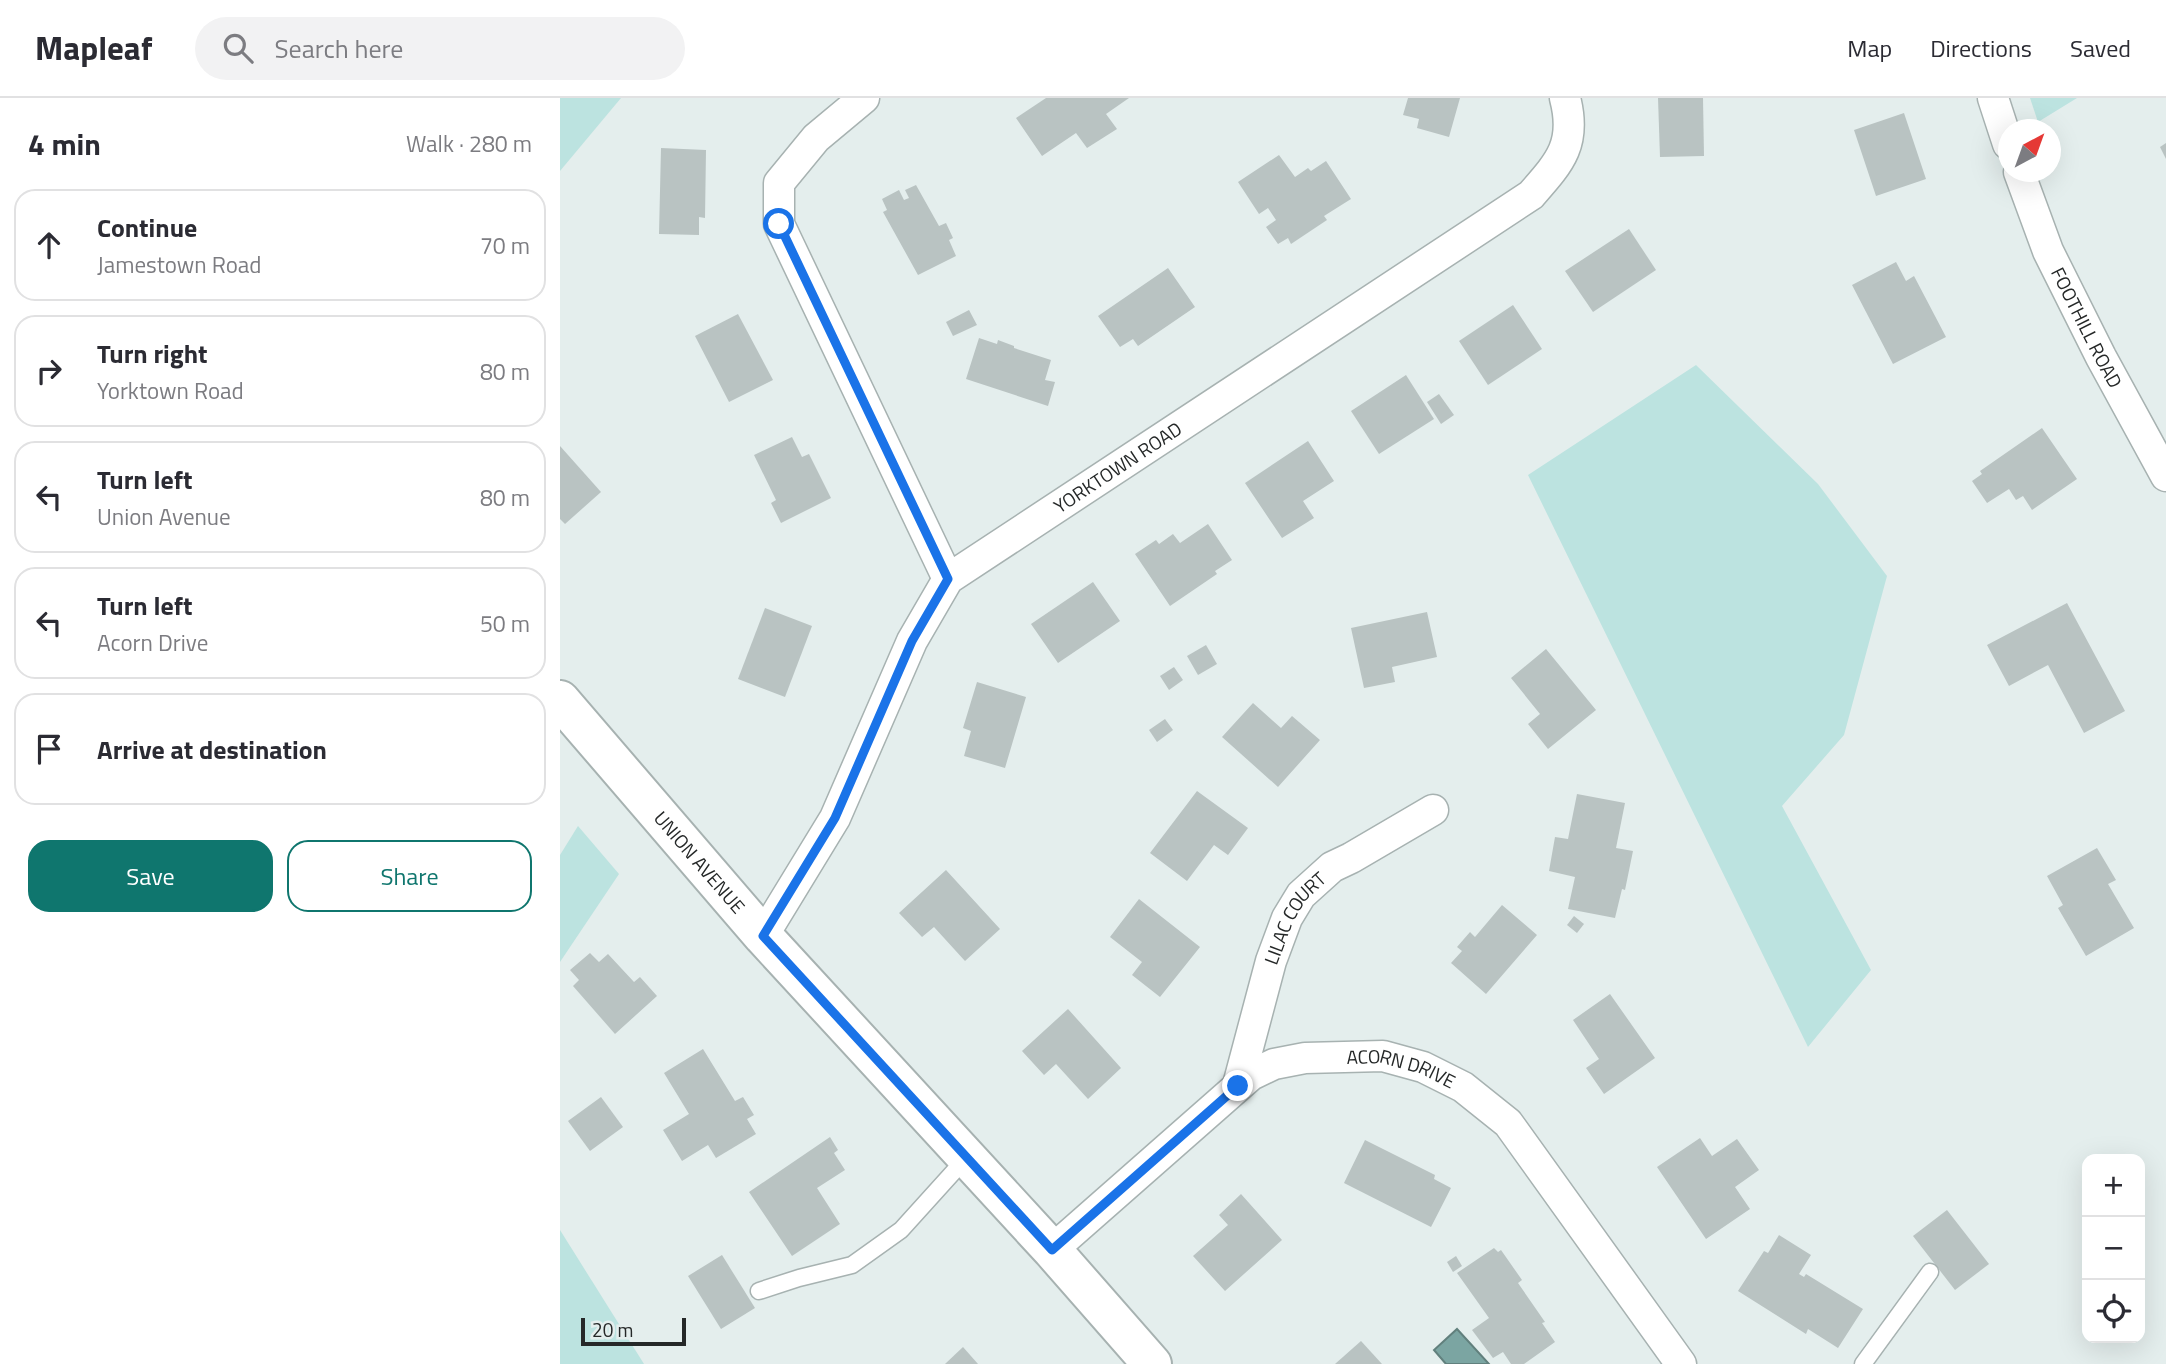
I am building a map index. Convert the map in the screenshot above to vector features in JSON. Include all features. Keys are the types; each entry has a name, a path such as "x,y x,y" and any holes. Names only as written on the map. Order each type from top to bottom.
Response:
{"street":[{"path":"864,98 816,138 779,183 779,224 948,579"},
{"name":"YORKTOWN ROAD","path":"763,936 835,818 912,641 948,579 1531,195 1558,164 1569,135 1569,112 1565,98"},
{"path":"1993,98 2000,119"},
{"name":"FOOTHILL ROAD","path":"2023,182 2048,251 2101,358 2166,476"},
{"name":"UNION AVENUE","path":"560,700 763,936 1052,1250 1152,1364"},
{"name":"LILAC COURT","path":"1238,1086 1271,961 1287,918 1301,895 1332,867 1433,810"},
{"name":"ACORN DRIVE","path":"1052,1250 1251,1074 1284,1062 1305,1058 1383,1056 1423,1067 1463,1087 1508,1123 1682,1364"}],"lane":[{"path":"759,1292 799,1278 852,1265 901,1230 967,1157"},
{"path":"1863,1364 1930,1272"}],"shaded area":[{"path":"560,98 621,98 560,171"},
{"path":"2030,98 2077,98 2043,119 2037,119"},
{"path":"1696,365 1818,484 1887,576 1844,735 1782,806 1871,970 1808,1047 1528,475"},
{"path":"578,826 619,874 560,962 560,855"},
{"path":"560,1230 644,1364 560,1364"},
{"path":"1457,1329 1489,1364 1446,1364 1434,1350"}],"building":[{"path":"1046,98 1129,98 1106,114 1117,129 1087,148 1076,133 1042,156 1016,118"},
{"path":"1408,98 1460,98 1449,137 1417,128 1419,119 1403,115"},
{"path":"1658,98 1703,98 1704,156 1660,157"},
{"path":"1904,113 1926,179 1876,196 1854,130"},
{"path":"2166,143 2166,159 2160,147"},
{"path":"661,148 706,150 705,218 699,217 699,235 659,234"},
{"path":"1279,155 1295,177 1326,161 1351,199 1324,216 1327,220 1291,244 1288,238 1278,244 1266,227 1276,220 1268,208 1259,214 1238,182"},
{"path":"916,185 939,226 946,223 953,238 949,240 956,256 918,275 883,212 887,210 882,199 899,190 904,200 909,198 905,190"},
{"path":"1629,229 1656,270 1593,312 1565,271"},
{"path":"1896,262 1906,281 1914,276 1946,337 1893,364 1852,285"},
{"path":"1168,268 1195,307 1138,346 1133,339 1120,347 1098,316"},
{"path":"1513,305 1542,349 1488,385 1459,341"},
{"path":"969,310 977,325 953,336 946,322"},
{"path":"738,314 773,380 729,402 695,336"},
{"path":"979,338 997,344 998,340 1051,360 1045,380 1055,382 1048,406 966,379"},
{"path":"1406,375 1434,419 1379,454 1351,411"},
{"path":"1439,394 1454,415 1441,424 1427,402"},
{"path":"2042,428 2077,479 2032,510 2023,496 2016,500 2009,489 1987,503 1972,481 1982,474 1980,471"},
{"path":"792,437 802,457 809,454 831,498 781,523 771,503 776,500 754,455"},
{"path":"1308,441 1334,481 1303,501 1314,518 1282,538 1245,483"},
{"path":"560,446 601,492 565,524 560,519"},
{"path":"1208,524 1232,560 1215,571 1217,574 1170,606 1135,554 1156,540 1159,544 1173,534 1180,543"},
{"path":"1093,582 1120,621 1058,663 1031,624"},
{"path":"2067,603 2125,711 2084,733 2048,665 2009,686 1987,645"},
{"path":"765,608 812,626 785,697 738,679"},
{"path":"1427,612 1437,657 1392,667 1395,682 1364,688 1351,628"},
{"path":"1206,645 1217,664 1198,675 1187,656"},
{"path":"1546,649 1596,710 1548,749 1528,724 1540,714 1511,678"},
{"path":"1174,667 1183,680 1169,690 1160,676"},
{"path":"977,682 1026,697 1005,768 964,756 971,731 963,728"},
{"path":"1253,703 1281,728 1292,716 1320,740 1278,787 1222,737"},
{"path":"1165,719 1173,730 1157,742 1149,730"},
{"path":"1197,791 1248,828 1228,855 1214,845 1187,881 1150,853"},
{"path":"1577,794 1625,803 1616,848 1633,851 1625,890 1622,889 1615,918 1568,909 1575,877 1549,871 1555,837 1568,839"},
{"path":"2097,848 2116,880 2108,884 2134,928 2086,956 2058,908 2063,905 2047,876"},
{"path":"946,870 1000,929 965,961 934,927 922,937 899,913"},
{"path":"1139,899 1200,947 1160,997 1132,975 1142,962 1110,937"},
{"path":"1502,905 1537,935 1486,994 1451,963 1462,951 1457,947 1470,932 1475,937"},
{"path":"1574,916 1584,924 1577,933 1567,925"},
{"path":"590,953 599,962 608,954 634,982 640,977 657,996 615,1034 573,986 579,980 570,970"},
{"path":"1610,994 1655,1058 1604,1094 1586,1068 1599,1059 1573,1020"},
{"path":"1068,1009 1121,1068 1088,1099 1056,1064 1044,1075 1022,1051"},
{"path":"703,1049 735,1101 743,1097 754,1115 747,1119 756,1134 716,1158 708,1145 682,1161 663,1130 689,1114 664,1073"},
{"path":"601,1097 623,1127 590,1151 568,1121"},
{"path":"830,1137 838,1150 834,1153 845,1170 817,1188 840,1224 792,1256 749,1192"},
{"path":"1700,1138 1712,1156 1737,1139 1759,1170 1735,1187 1750,1209 1706,1239 1657,1167"},
{"path":"1365,1140 1435,1175 1434,1179 1451,1188 1431,1227 1344,1183"},
{"path":"1241,1194 1282,1240 1225,1291 1193,1256 1228,1225 1219,1215"},
{"path":"1947,1210 1989,1264 1955,1290 1913,1236"},
{"path":"1779,1235 1811,1255 1799,1274 1804,1277 1806,1274 1863,1309 1838,1348 1808,1329 1806,1334 1738,1291 1764,1251 1768,1253"},
{"path":"1494,1248 1498,1252 1501,1250 1522,1280 1518,1283 1545,1322 1542,1323 1555,1342 1524,1364 1511,1364 1503,1352 1493,1358 1472,1330 1489,1318 1457,1273"},
{"path":"722,1255 755,1308 721,1329 688,1276"},
{"path":"1456,1256 1462,1266 1453,1272 1447,1262"},
{"path":"1361,1341 1382,1364 1335,1364"},
{"path":"963,1347 978,1364 945,1364"}],"route":[{"path":"779,224 948,579 912,641 835,818 763,936 1052,1250 1238,1086"}]}
